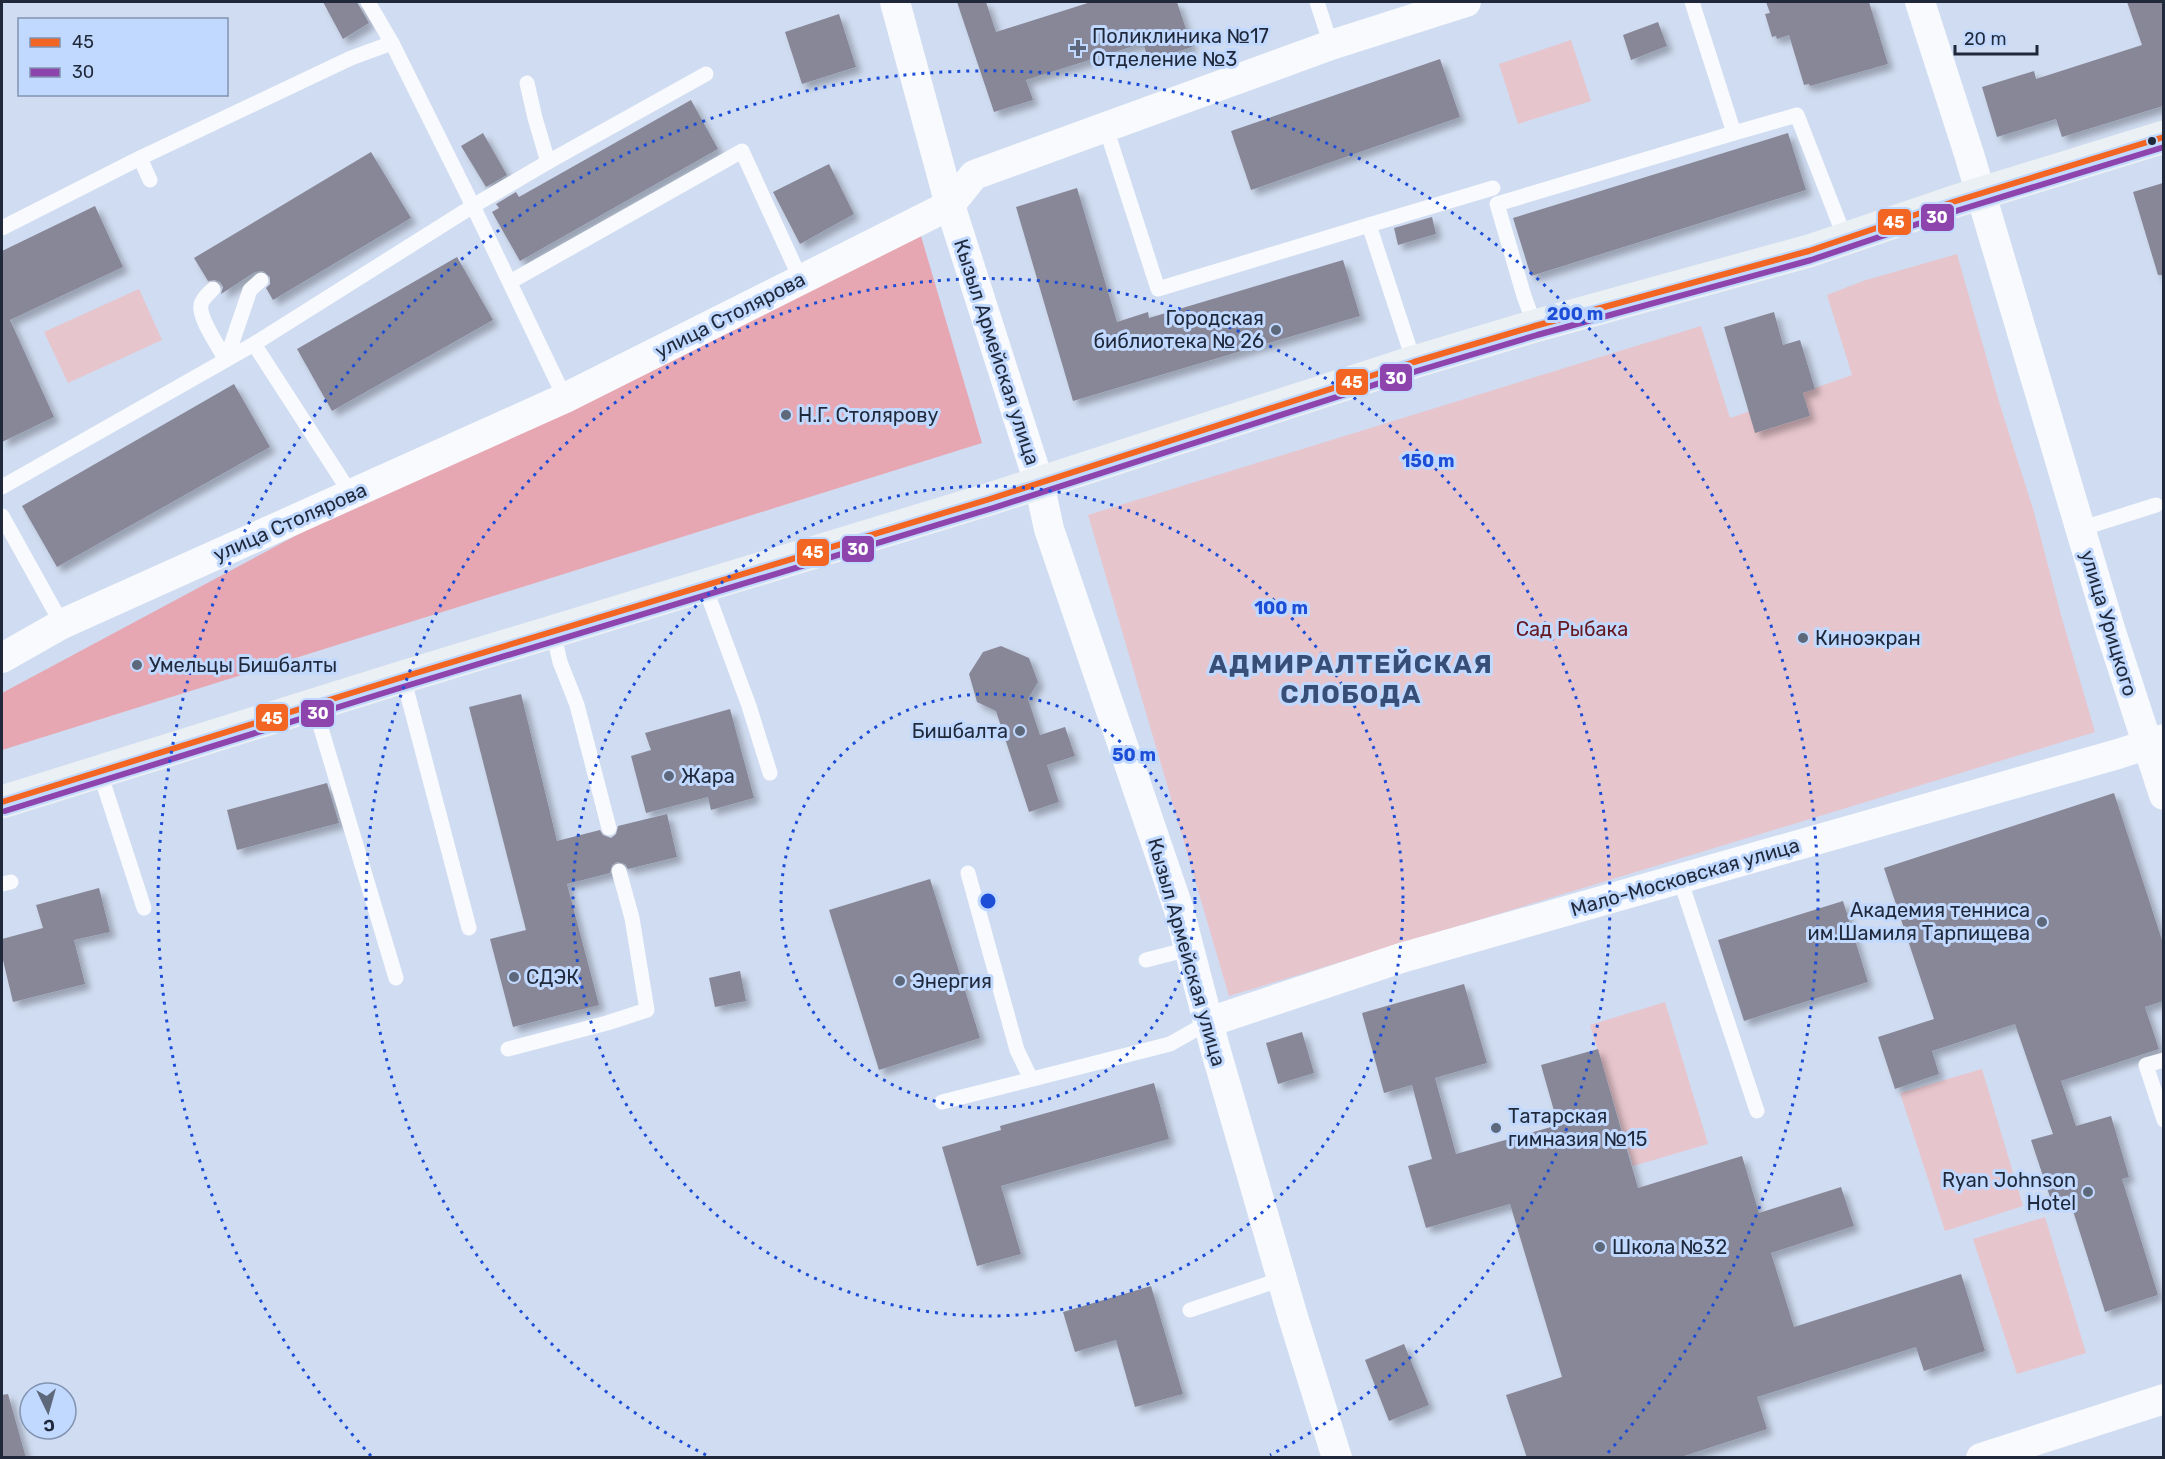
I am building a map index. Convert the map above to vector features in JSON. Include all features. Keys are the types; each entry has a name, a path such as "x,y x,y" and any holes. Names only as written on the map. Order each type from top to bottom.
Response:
{"main road":[{"path":"2,802 1040,483 1414,362 1535,326 1809,251 2163,136"}],"street":[{"name":"Кызыл Армейская улица","path":"895,2 950,205 1040,483 1049,529 1179,910 1282,1279 1337,1458"},
{"name":"улица Столярова","path":"2,658 62,624 565,398 950,205 974,176 1331,45 1466,2"},
{"name":"улица Урицкого","path":"1920,2 2080,530 2155,742 2163,795"},
{"name":"Мало-Московская улица","path":"1209,1022 1401,958 2155,742"},
{"path":"1997,1455 2163,1399"}],"lane":[{"path":"368,2 392,43 565,398"},
{"path":"1317,2 1331,45"},
{"path":"1692,2 1734,133"},
{"path":"2,228 140,158 351,58 392,43"},
{"path":"2,487 254,344 473,206 706,74"},
{"path":"527,83 548,162"},
{"path":"1535,326 1497,204 1797,115 1845,238"},
{"path":"1106,128 1158,289 1493,188"},
{"path":"510,282 742,151 801,280"},
{"path":"140,158 150,180"},
{"path":"1369,225 1414,362"},
{"path":"226,360 250,290 261,280"},
{"path":"213,289 201,302 201,311 205,323 226,360"},
{"path":"254,344 351,494"},
{"path":"2080,530 2156,505"},
{"path":"2,516 62,624"},
{"path":"705,587 749,706 770,773"},
{"path":"553,632 560,663 577,705 609,828"},
{"path":"403,677 469,928"},
{"path":"314,705 396,978"},
{"path":"100,773 144,908"},
{"path":"508,1049 647,1010 632,918 619,871"},
{"path":"968,873 1017,1050 1031,1080"},
{"path":"1680,879 1757,1111"},
{"path":"1146,960 1189,949"},
{"path":"942,1102 1170,1044 1209,1022"},
{"path":"2163,1060 2146,1065 2163,1120"},
{"path":"1190,1310 1282,1279"}],"green space":[{"path":"1571,40 1591,101 1518,124 1499,64"},
{"name":"Сад Рыбака","path":"1957,254 2000,405 2034,512 2095,732 1229,996 1088,515 1701,326 1730,418 1852,375 1827,295 1863,281"},
{"path":"139,289 162,340 68,383 44,332"},
{"path":"1665,1002 1708,1144 1633,1166 1590,1025"},
{"path":"1982,1069 2023,1206 1945,1231 1900,1093"},
{"path":"2045,1217 2086,1353 2017,1374 1973,1239"}],"shaded area":[{"path":"921,236 982,443 2,750 2,693 491,431 629,365"}],"building":[{"path":"323,2 357,2 369,23 343,39"},
{"path":"957,2 986,2 996,32 1091,2 1177,2 1192,47 1149,61 1143,43 1026,80 1033,100 994,112"},
{"path":"1766,2 1869,2 1888,64 1810,86 1809,84 1804,85 1789,35 1777,39 1776,36 1772,37 1765,14 1770,13"},
{"path":"2127,2 2163,2 2163,106 2062,137 2056,119 1997,137 1982,87 2034,71 2036,79 2142,45"},
{"path":"839,14 856,67 802,84 785,32"},
{"path":"1658,22 1667,46 1631,60 1623,35"},
{"path":"1440,59 1460,117 1251,190 1231,131"},
{"path":"691,100 718,149 520,261 492,212 499,208 496,204 516,192 519,197"},
{"path":"483,133 507,175 486,187 461,146"},
{"path":"1788,133 1806,190 1531,276 1513,218"},
{"path":"371,152 411,218 273,300 266,288 270,284 270,277 263,271 255,272 221,294 223,287 220,282 208,281 194,258"},
{"path":"829,164 854,214 800,244 773,192"},
{"path":"2163,183 2163,275 2158,275 2133,192"},
{"path":"1077,188 1117,322 1148,312 1149,318 1343,260 1360,316 1073,401 1016,207"},
{"path":"95,206 123,267 10,320 54,417 2,442 2,251"},
{"path":"1432,217 1436,234 1398,245 1394,228"},
{"path":"457,257 493,320 332,411 297,349"},
{"path":"1774,312 1783,345 1800,340 1815,389 1803,393 1810,416 1755,433 1724,327"},
{"path":"234,384 270,447 57,567 22,506"},
{"name":"Бишбалта","path":"1001,646 1029,658 1038,682 1028,699 1040,735 1065,727 1075,756 1047,765 1059,802 1029,812 996,711 977,702 969,674 983,652"},
{"path":"521,694 557,841 600,830 603,835 611,838 616,834 618,826 667,814 677,857 628,869 625,864 617,862 612,865 610,873 567,884 599,1005 513,1027 490,939 526,930 469,707"},
{"path":"730,709 754,798 711,810 708,797 646,813 631,756 651,750 645,733"},
{"path":"327,783 339,823 237,850 227,810"},
{"path":"2114,793 2163,943 2163,1001 2145,1007 2159,1049 2061,1081 2076,1126 2111,1116 2129,1177 2122,1179 2158,1295 2105,1312 2068,1195 2051,1200 2031,1140 2053,1134 2015,1024 1932,1051 1939,1074 1895,1089 1878,1037 1934,1019 1884,868"},
{"path":"930,879 980,1038 879,1070 829,910"},
{"path":"99,888 110,932 74,940 85,984 13,1002 2,956 2,939 43,928 36,905"},
{"path":"1843,901 1868,982 1744,1021 1718,940"},
{"path":"740,971 746,1001 715,1007 709,978"},
{"path":"1464,984 1487,1063 1435,1078 1456,1154 1558,1125 1541,1065 1598,1049 1638,1188 1742,1156 1759,1213 1841,1187 1854,1226 1771,1253 1794,1327 1961,1274 1985,1351 1924,1371 1916,1347 1757,1397 1767,1429 1678,1458 1527,1458 1506,1395 1562,1377 1510,1204 1426,1228 1408,1166 1432,1159 1412,1085 1384,1093 1362,1013"},
{"path":"1302,1032 1314,1073 1278,1084 1266,1043"},
{"path":"1154,1083 1169,1139 1001,1186 1021,1254 977,1266 942,1147 1001,1130 1000,1126"},
{"path":"1151,1286 1183,1394 1135,1407 1116,1340 1075,1352 1063,1312"},
{"path":"1404,1344 1429,1405 1389,1421 1365,1360"},
{"path":"8,1394 18,1430 18,1441 21,1441 26,1458 2,1458 2,1395"}],"transit line":[{"name":"45","path":"2,802 403,677 990,499 1414,362 1535,326 1809,251 1953,202 2164,137"},
{"name":"30","path":"5,811 406,686 993,508 1417,371 1537,335 1811,260 1956,211 2164,147"}],"place":[{"name":"Поликлиника №17 Отделение №3","path":"1078,48"},
{"name":"Городская библиотека № 26","path":"1276,330"},
{"name":"Н.Г. Столярову","path":"786,415"},
{"name":"Киноэкран","path":"1803,638"},
{"name":"Умельцы Бишбалты","path":"137,665"},
{"name":"Бишбалта","path":"1020,731"},
{"name":"Жара","path":"669,776"},
{"name":"Академия тенниса им.Шамиля Тарпищева","path":"2042,922"},
{"name":"СДЭК","path":"514,977"},
{"name":"Энергия","path":"900,981"},
{"name":"Татарская гимназия №15","path":"1496,1128"},
{"name":"Ryan Johnson Hotel","path":"2088,1192"},
{"name":"Школа №32","path":"1600,1247"}],"district":[{"name":"АДМИРАЛТЕЙСКАЯ СЛОБОДА","path":"1351,679"}]}
